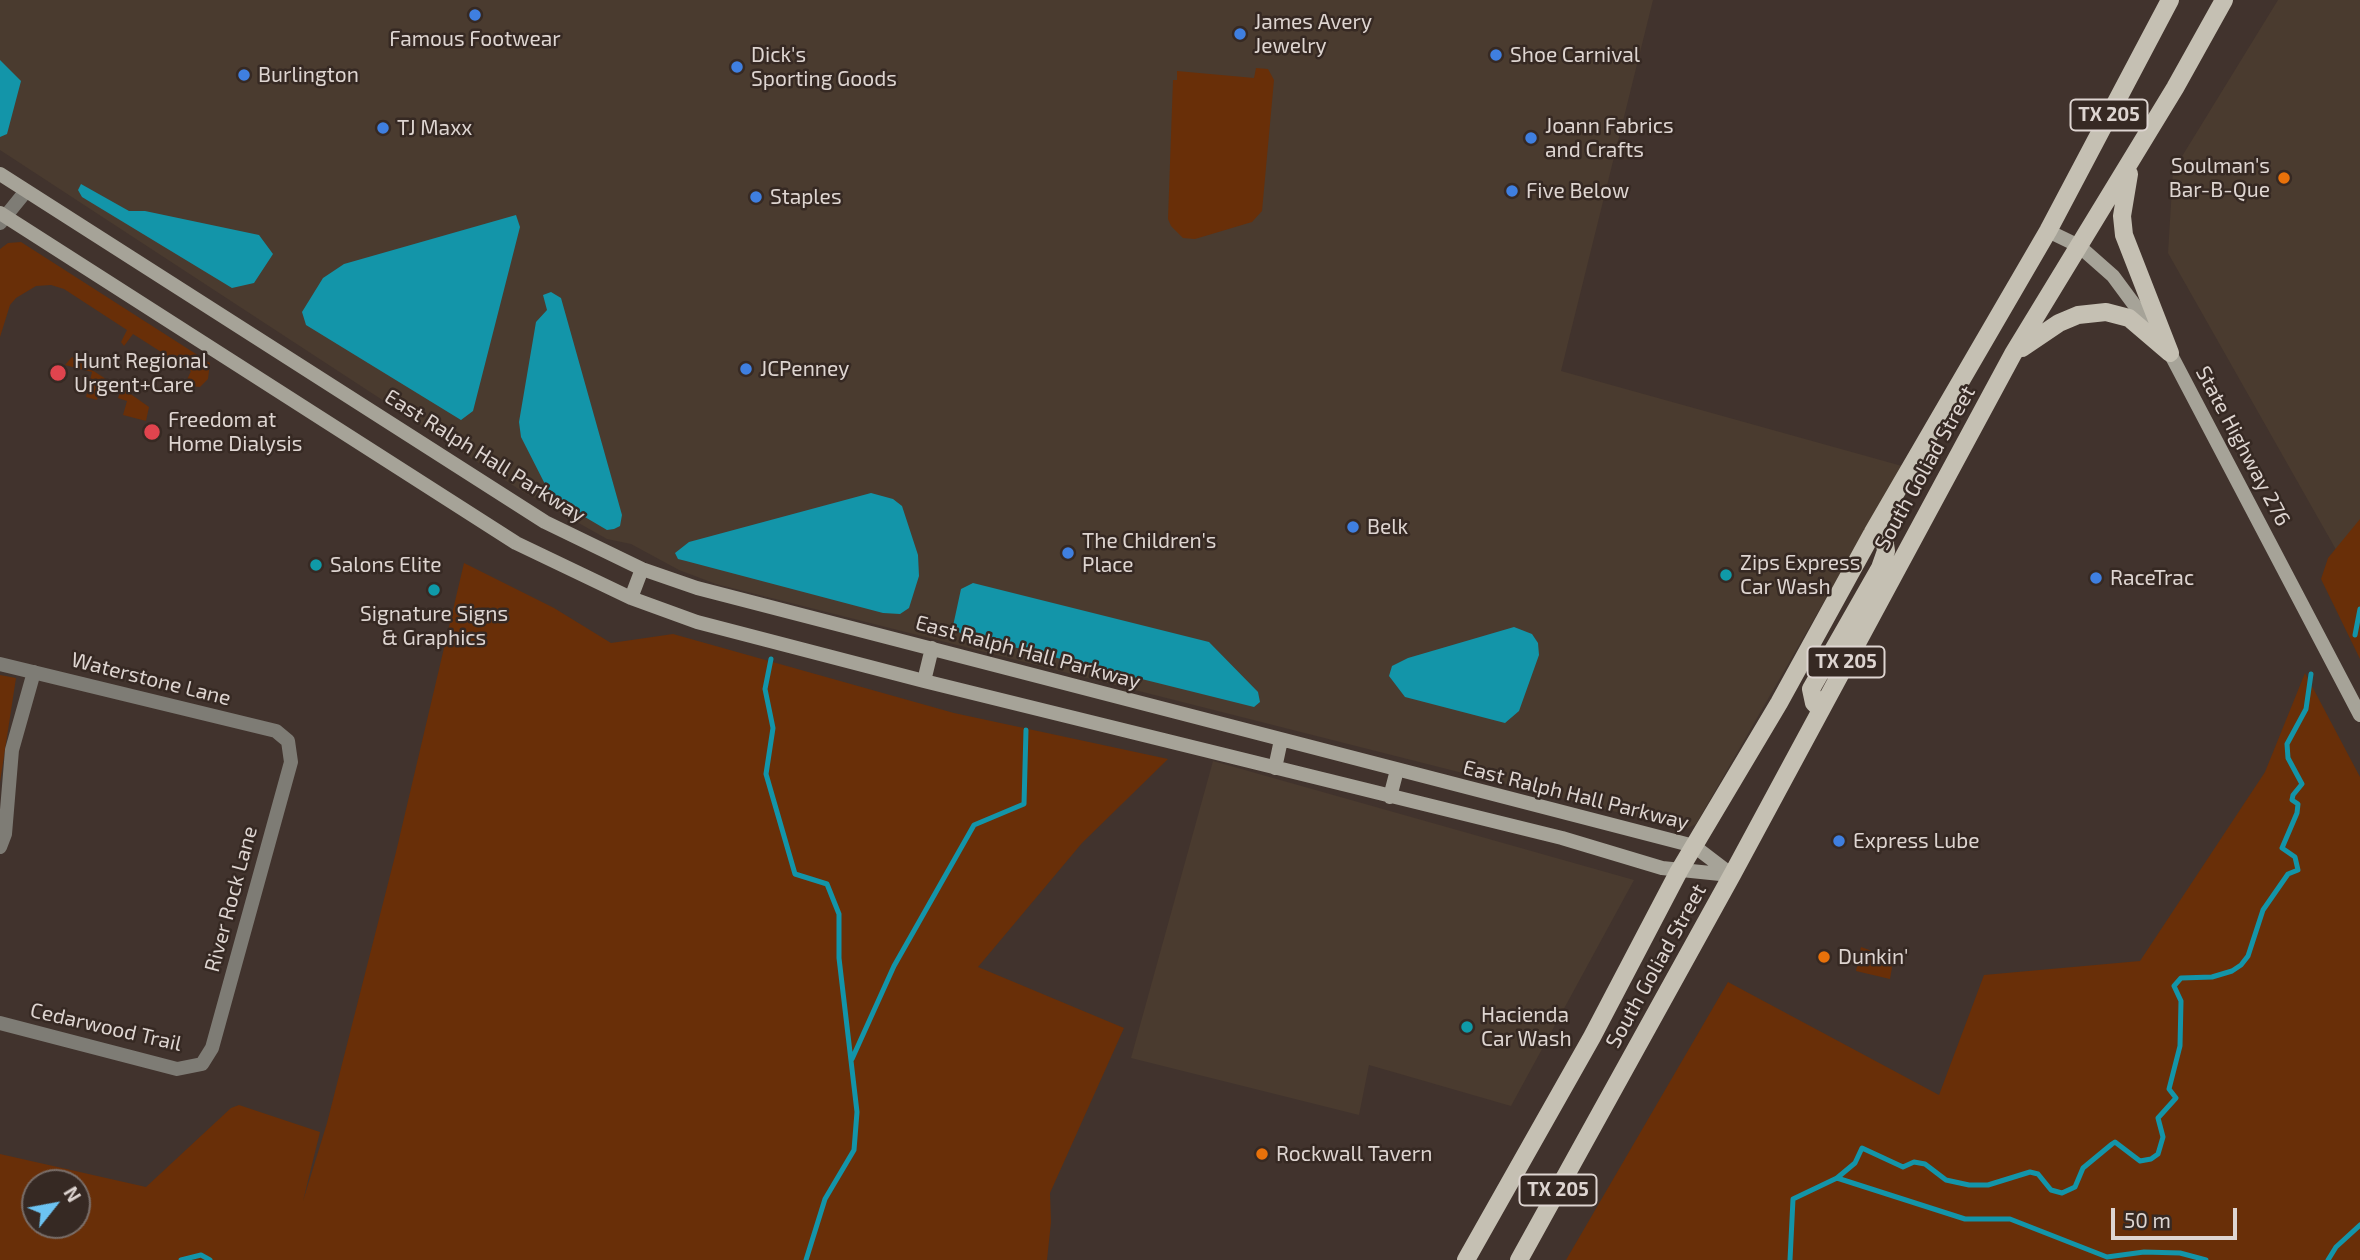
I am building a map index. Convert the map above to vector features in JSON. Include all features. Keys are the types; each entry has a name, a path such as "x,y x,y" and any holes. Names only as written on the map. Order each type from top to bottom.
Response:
{"main road":[{"name":"South Goliad Street","path":"1466,1260 1592,1037 1693,846 1779,703 1873,532 2048,231 2170,0"},
{"name":"South Goliad Street","path":"1519,1260 1732,875 2013,354 2132,160 2224,0"},
{"path":"2132,160 2122,216 2124,234 2170,353"},
{"name":"East Ralph Hall Parkway","path":"0,175 545,522 642,569 697,588 1693,846 1732,875"},
{"path":"2,218 516,543 631,598 697,622 1679,871 1732,875"},
{"name":"State Highway 276","path":"2048,231 2079,246 2127,291 2170,353 2360,715"},
{"path":"2013,354 2059,323 2078,315 2106,312 2129,318 2170,353"},
{"path":"1821,710 1814,703 1811,689 1880,568 1886,551 1885,544 1873,532"},
{"path":"631,598 642,569"},
{"path":"924,681 932,648"},
{"path":"1275,768 1281,740"},
{"path":"1390,797 1397,770"}],"street":[{"path":"2,218 26,191"},
{"name":"Waterstone Lane","path":"0,663 276,731 288,741"},
{"path":"0,847 5,834 12,750 34,672"},
{"name":"River Rock Lane","path":"202,1064 212,1048 291,762 288,741"},
{"name":"Cedarwood Trail","path":"0,1023 177,1069 202,1064"}],"shaded area":[{"path":"0,0 1653,0 1561,371 1902,466 1696,824 1688,828 1676,827 716,584 679,570 631,544 607,539 520,490 0,150"},
{"path":"2278,0 2360,0 2360,592 2168,253 2173,171"},
{"path":"1256,68 1268,69 1274,80 1262,211 1252,222 1195,239 1183,238 1168,219 1173,80 1177,80 1177,71 1254,78"},
{"path":"21,242 210,363 208,379 200,387 185,384 191,371 133,334 124,346 121,342 127,330 64,289 51,285 36,286 16,298 10,305 0,337 0,249 8,243"},
{"path":"72,357 109,381 108,391 99,392 97,400 86,397 92,372 65,365"},
{"path":"122,388 149,407 146,421 123,415 127,401 118,398"},
{"path":"2360,519 2360,659 2321,579 2328,558"},
{"path":"464,563 554,608 611,643 673,634 954,713 1168,759 1082,843 978,967 1124,1028 1050,1193 1051,1222 1047,1260 0,1260 0,1154 66,1169 21,1169 21,1239 91,1239 91,1175 146,1187 231,1108 239,1105 320,1132 303,1201 327,1123 396,852"},
{"path":"2305,673 2360,777 2360,1260 1566,1260 1728,982 1939,1095 1984,975 2140,961 2265,772"},
{"path":"0,675 16,678 0,782"},
{"path":"1213,761 1634,880 1511,1106 1369,1065 1359,1115 1131,1058"},
{"path":"1861,947 1886,956 1892,967 1890,979 1856,971"}],"water":[{"path":"0,60 21,81 7,134 0,137"},
{"path":"81,184 129,211 145,211 259,235 273,254 254,283 232,288 82,197 78,190"},
{"path":"516,215 520,227 473,411 461,420 306,325 302,312 323,278 344,264"},
{"path":"551,292 561,298 622,515 620,526 614,529 607,530 556,500 549,492 521,437 519,422 536,322 547,310 543,295"},
{"path":"871,493 893,499 902,506 918,555 919,576 909,608 900,614 883,613 678,559 675,553 689,542"},
{"path":"973,583 1209,642 1258,692 1260,702 1254,707 961,634 953,626 961,589"},
{"path":"1514,627 1532,634 1538,643 1539,655 1519,711 1505,723 1405,697 1389,676 1392,666 1408,658"}],"waterway":[{"path":"2355,635 2360,609"},
{"path":"771,659 765,689 773,728 766,774 795,874 827,884 839,914 839,958 857,1112 854,1150 825,1199 806,1260"},
{"path":"1837,1178 1855,1163 1862,1148 1903,1167 1914,1162 1925,1164 1946,1180 1969,1185 1988,1185 2030,1172 2038,1174 2051,1190 2062,1193 2075,1187 2083,1168 2115,1142 2140,1161 2151,1159 2158,1154 2163,1137 2158,1118 2176,1098 2169,1089 2180,1046 2181,1001 2174,986 2181,978 2212,977 2232,971 2241,965 2248,956 2263,910 2288,874 2298,870 2295,857 2282,848 2297,813 2298,804 2292,800 2293,795 2302,784 2288,758 2287,744 2306,709 2311,674"},
{"path":"852,1059 894,966 974,825 1024,804 1026,730"},
{"path":"1790,1260 1793,1199 1837,1178 1965,1219 2010,1219 2107,1257 2144,1252 2180,1253 2206,1260"},
{"path":"2328,1260 2336,1247 2360,1225"},
{"path":"181,1260 201,1255 210,1260"}],"place":[{"name":"Famous Footwear","path":"475,15"},
{"name":"James Avery Jewelry","path":"1240,34"},
{"name":"Shoe Carnival","path":"1496,55"},
{"name":"Dick's Sporting Goods","path":"737,67"},
{"name":"Burlington","path":"244,75"},
{"name":"TJ Maxx","path":"383,128"},
{"name":"Joann Fabrics and Crafts","path":"1531,138"},
{"name":"Soulman's Bar-B-Que","path":"2284,178"},
{"name":"Five Below","path":"1512,191"},
{"name":"Staples","path":"756,197"},
{"name":"JCPenney","path":"746,369"},
{"name":"Hunt Regional Urgent+Care","path":"58,373"},
{"name":"Freedom at Home Dialysis","path":"152,432"},
{"name":"Belk","path":"1353,527"},
{"name":"The Children's Place","path":"1068,553"},
{"name":"Salons Elite","path":"316,565"},
{"name":"Zips Express Car Wash","path":"1726,575"},
{"name":"RaceTrac","path":"2096,578"},
{"name":"Signature Signs & Graphics","path":"434,590"},
{"name":"Express Lube","path":"1839,841"},
{"name":"Dunkin'","path":"1824,957"},
{"name":"Hacienda Car Wash","path":"1467,1027"},
{"name":"Rockwall Tavern","path":"1262,1154"}]}
